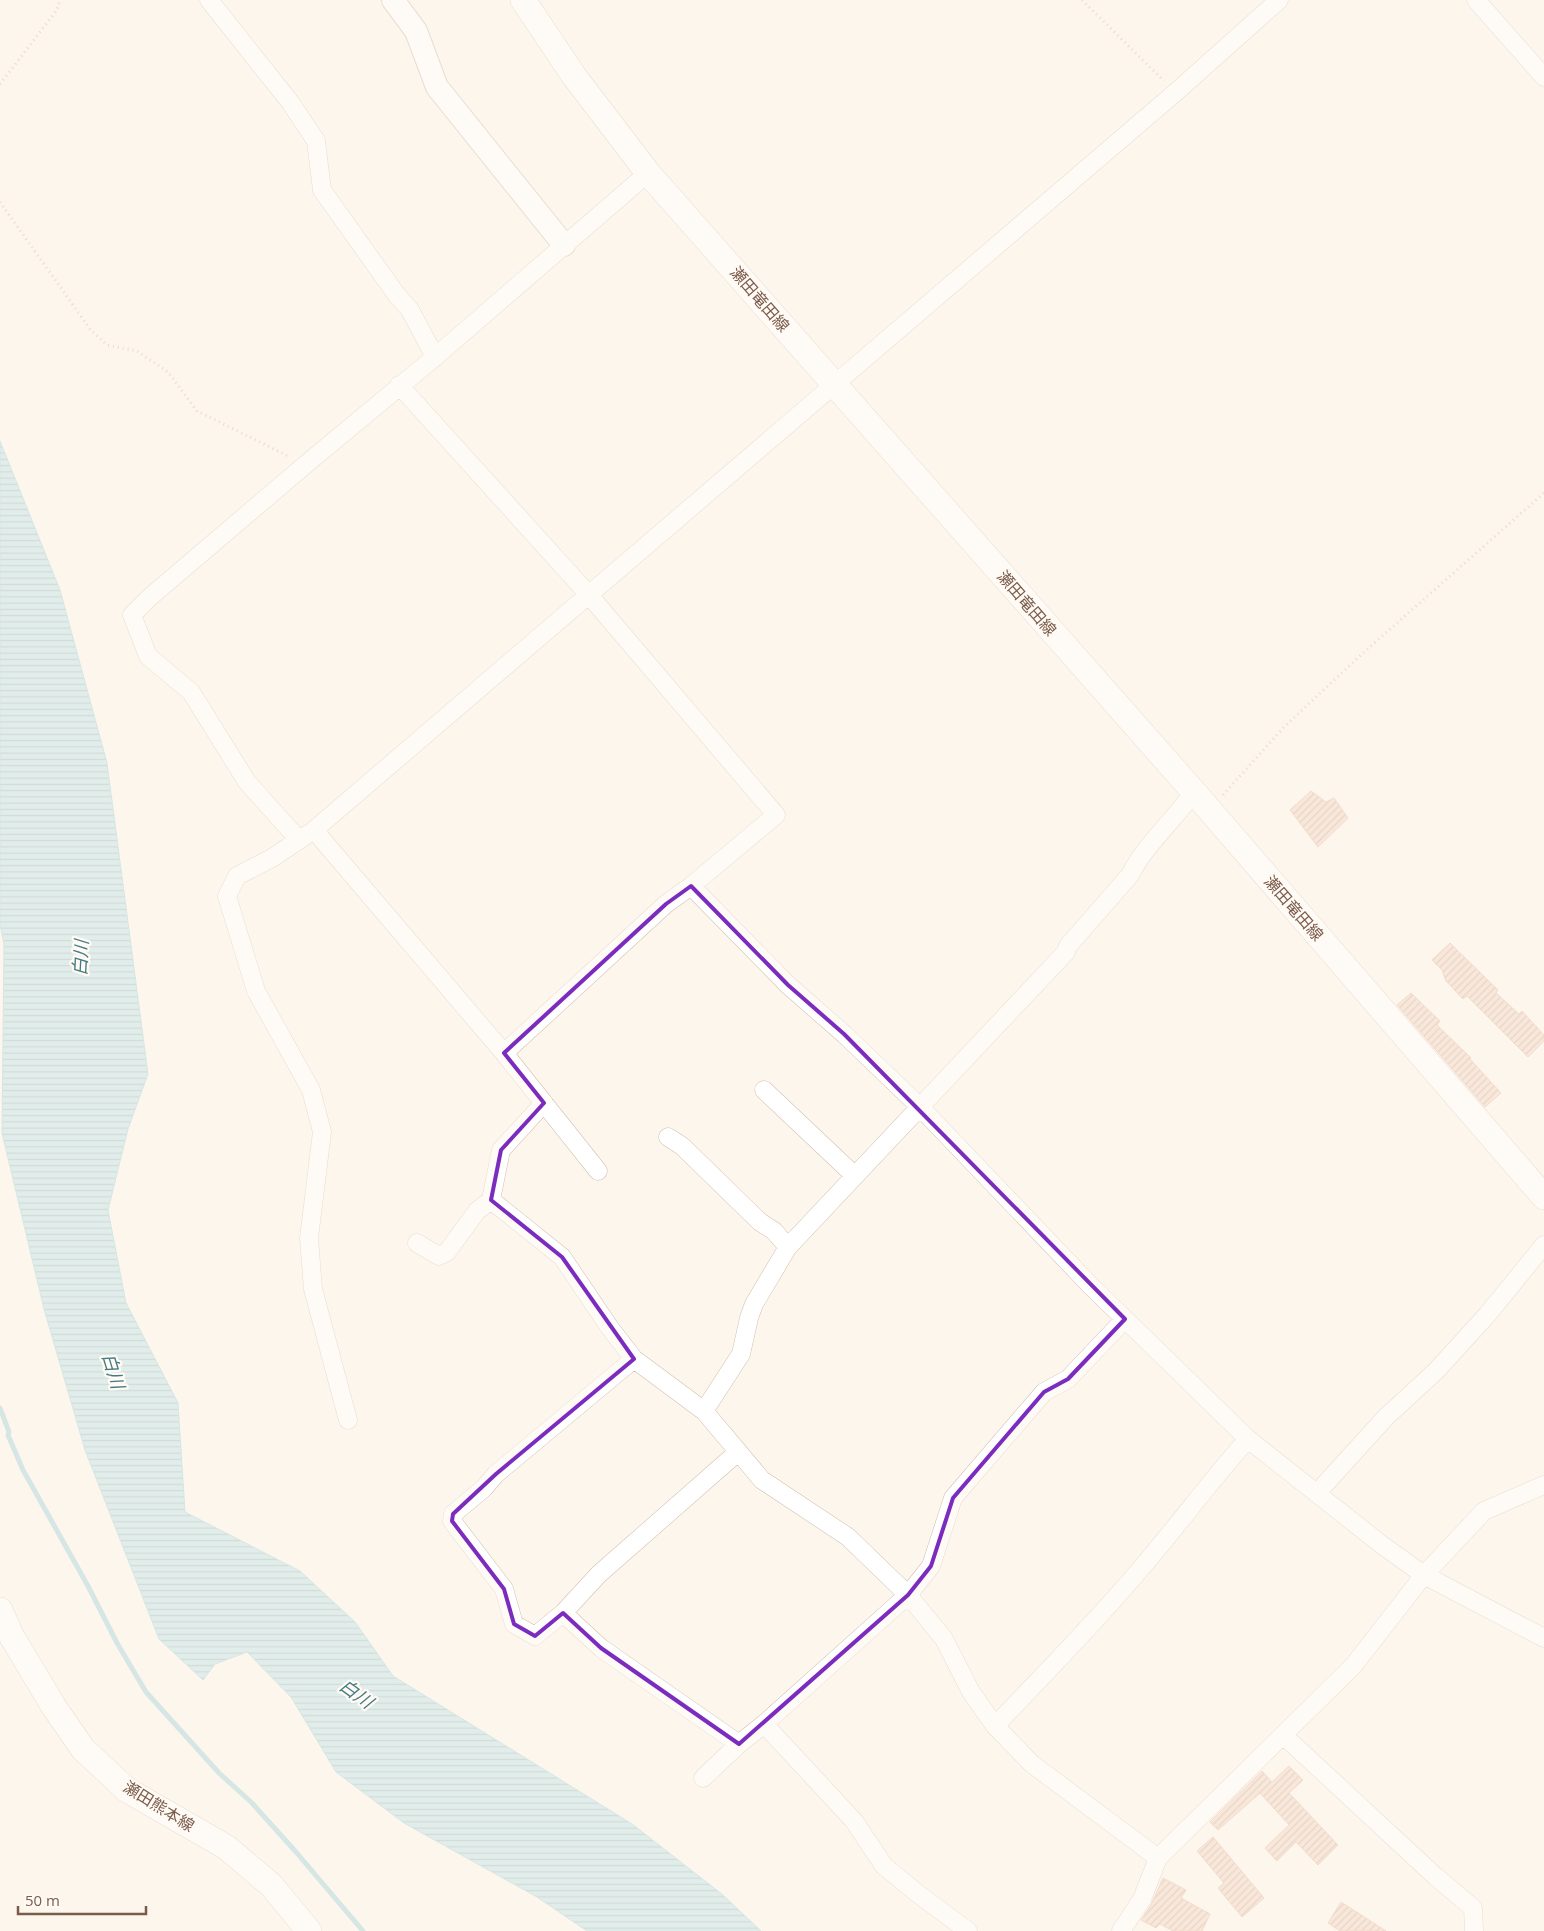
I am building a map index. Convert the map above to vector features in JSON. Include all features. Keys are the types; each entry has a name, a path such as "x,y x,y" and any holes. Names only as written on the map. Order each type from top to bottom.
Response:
{"main road":[{"name":"瀬田竜田線","path":"523,0 574,76 648,172 1201,801 1544,1197"},
{"name":"瀬田熊本線","path":"0,1610 6,1640 83,1749 127,1790 226,1847 271,1885 310,1931"}],"street":[{"path":"209,0 290,102 316,141 322,190 396,294 410,310 435,357"},
{"path":"393,0 416,31 438,87 564,245"},
{"path":"348,1420 313,1289 309,1238 322,1132 311,1090 256,991 227,896 237,876 272,858 314,830 834,382 1176,92 1279,0"},
{"path":"1476,0 1544,78"},
{"path":"299,840 247,782 191,692 148,656 132,616 150,597 435,357 648,172"},
{"path":"399,386 588,595 776,815 691,886 666,904 504,1053"},
{"path":"704,1411 741,1354 754,1304 788,1247 1066,952 1068,946 1130,875 1136,863 1180,813 1201,801"},
{"path":"314,830 504,1053 598,1171"},
{"path":"691,886 788,985 844,1034 919,1106 1125,1319 1248,1439 1283,1469 1424,1575 1544,1638"},
{"path":"764,1090 854,1175"},
{"path":"417,1243 439,1256 447,1252 477,1211 491,1200 501,1150 544,1103"},
{"path":"668,1137 682,1146 760,1222 774,1231 788,1247"},
{"path":"491,1200 562,1257 610,1328 634,1359 704,1411 762,1480 848,1537 908,1595 944,1639 972,1692 995,1726 1032,1764 1158,1858"},
{"path":"1317,1493 1386,1417 1449,1357 1487,1315 1544,1245"},
{"path":"703,1778 908,1595 931,1566 953,1498 1044,1392 1068,1379 1125,1319"},
{"path":"634,1359 496,1474 484,1488 453,1514 452,1521 504,1589 514,1624 535,1636 563,1613 599,1574 738,1452"},
{"path":"995,1726 1085,1632 1144,1566 1217,1473 1248,1439"},
{"path":"1121,1931 1142,1898 1158,1858 1353,1666 1424,1575 1484,1511 1544,1484"},
{"path":"563,1613 600,1648 739,1744"},
{"path":"764,1724 854,1821 884,1866 968,1931"},
{"path":"1283,1735 1435,1876 1473,1908 1474,1931"}],"path":[{"path":"0,84 57,10 60,0"},
{"path":"1082,0 1176,92"},
{"path":"0,202 90,329 107,345 137,351 168,372 197,411 305,465"},
{"path":"1201,801 1230,788 1284,727 1363,653 1544,493"}],"highlighted area":[{"path":"691,886 788,985 844,1034 1125,1319 1068,1379 1044,1392 953,1498 931,1566 908,1595 739,1744 601,1648 563,1613 535,1636 514,1624 504,1589 452,1521 453,1514 496,1474 634,1359 562,1257 491,1200 501,1150 544,1103 504,1053 666,904"}],"water":[{"name":"白川","path":"0,441 60,590 107,763 148,1074 128,1129 108,1210 126,1303 178,1403 185,1512 300,1571 355,1622 393,1676 632,1824 723,1895 761,1931 587,1931 537,1897 404,1823 336,1772 291,1697 247,1652 215,1664 203,1680 159,1639 85,1450 44,1309 2,1133 4,944 0,925"}],"building":[{"path":"1311,791 1326,802 1334,798 1348,818 1318,847 1290,810"},
{"path":"1450,943 1498,990 1496,993 1519,1014 1522,1011 1544,1035 1544,1041 1528,1057 1467,996 1463,999 1446,981 1442,970 1432,960"},
{"path":"1411,993 1440,1021 1437,1025 1471,1058 1501,1093 1485,1107 1397,1005"},
{"path":"1289,1766 1303,1780 1289,1793 1338,1845 1318,1865 1296,1842 1277,1861 1265,1848 1289,1825 1260,1793 1218,1830 1210,1822 1262,1771 1272,1782"},
{"path":"1213,1837 1264,1898 1242,1917 1218,1888 1224,1883 1197,1851"},
{"path":"1163,1878 1186,1890 1181,1898 1210,1914 1202,1931 1173,1931 1160,1924 1156,1928 1141,1920 1151,1905"},
{"path":"1341,1902 1386,1931 1340,1931 1328,1923"}],"waterway":[{"path":"0,1408 9,1432 8,1435 23,1470 88,1586 117,1643 146,1692 219,1773 251,1802 363,1931"}]}
